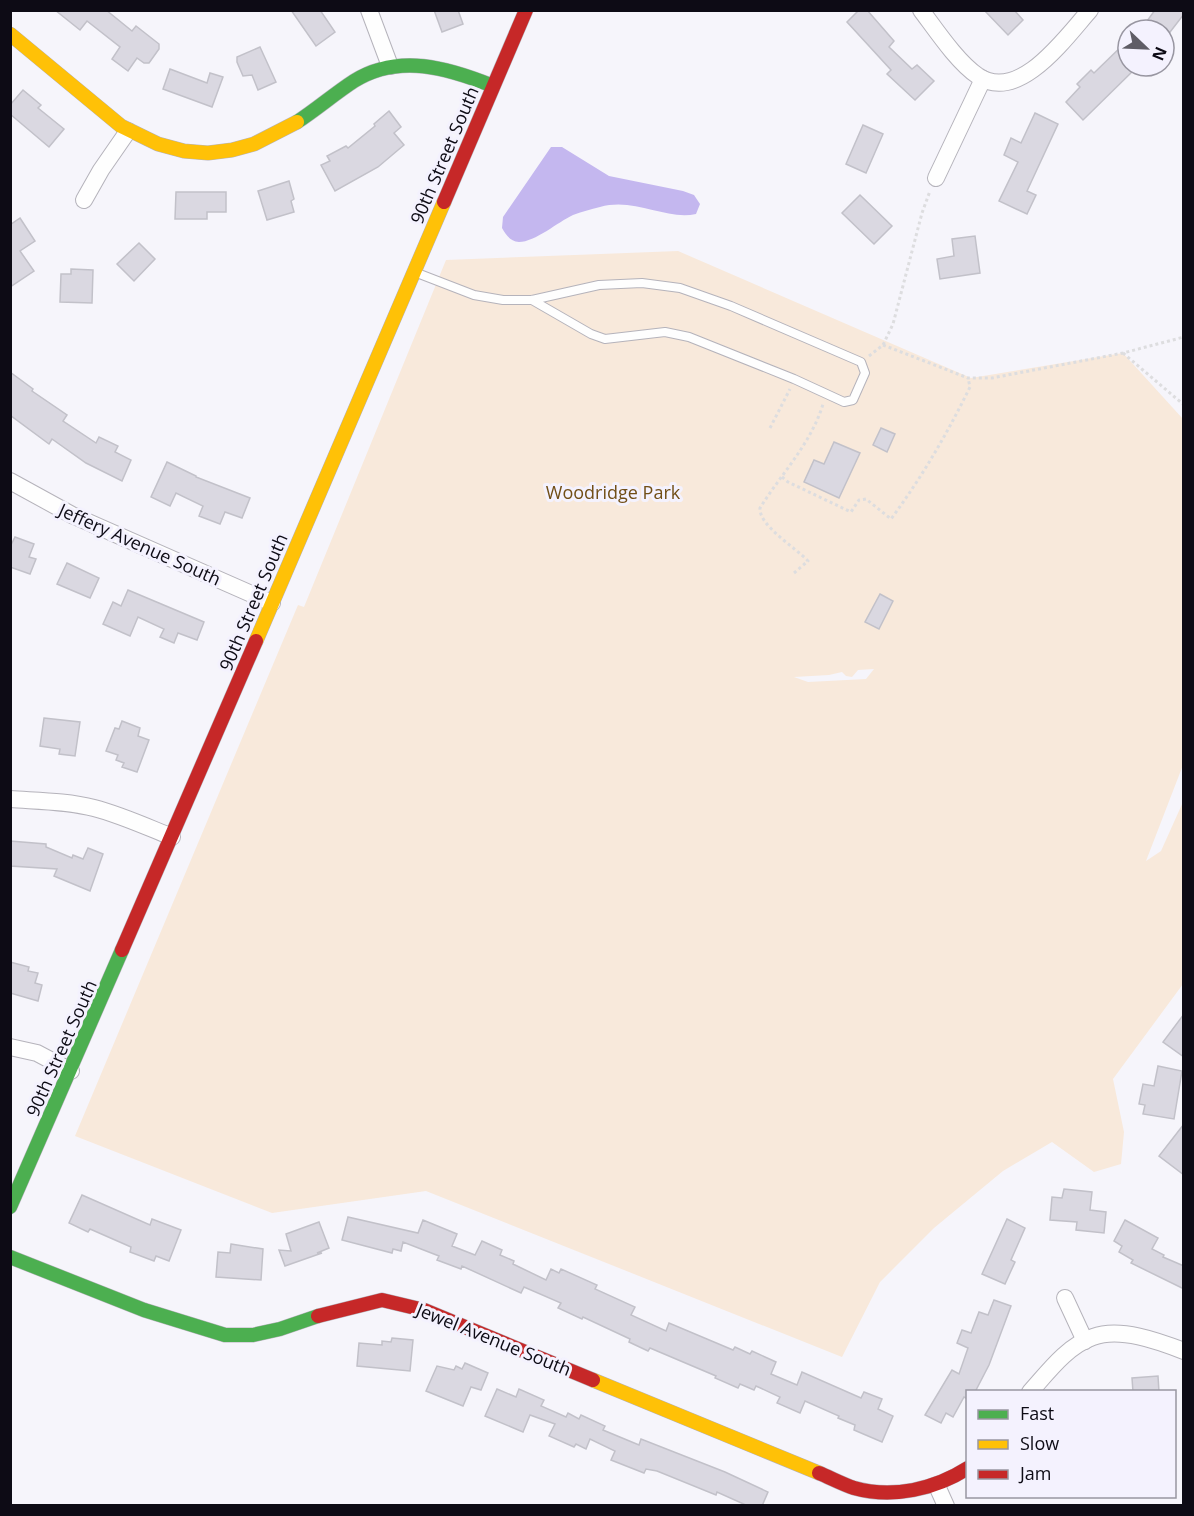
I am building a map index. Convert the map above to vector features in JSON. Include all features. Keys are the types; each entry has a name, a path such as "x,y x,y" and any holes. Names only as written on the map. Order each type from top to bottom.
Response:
{"street":[{"path":"369,10 390,66"},
{"name":"90th Street South","path":"10,1207 172,837 526,10"},
{"path":"921,10 949,47 976,76 994,84 1015,81 1027,75 1050,55 1090,10"},
{"path":"10,34 128,131 159,145 186,152 217,154 239,150 264,141 296,124 358,77 390,66 419,66 455,71 493,86"},
{"path":"936,178 983,79"},
{"path":"84,200 128,131"},
{"name":"Jeffery Avenue South","path":"10,481 72,515 272,603"},
{"path":"10,799 54,801 92,808 121,816 172,837"},
{"path":"10,1047 37,1053 71,1071"},
{"name":"Jewel Avenue South","path":"10,1257 144,1310 225,1335 253,1335 382,1300 393,1301 424,1310 855,1488 879,1492 909,1492 937,1486 966,1469"},
{"path":"1065,1298 1085,1341"},
{"path":"1032,1390 1053,1366 1074,1348 1093,1337 1112,1333 1155,1340 1184,1351"},
{"path":"937,1486 946,1506"}],"lane":[{"path":"414,272 474,295 503,300 532,300 599,285 642,283 680,288 731,306 861,362 865,373 853,400 844,402 794,379 689,337 665,332 605,339 591,334 532,300"}],"path":[{"path":"861,362 883,345 893,324 922,213 936,178"},
{"path":"883,345 968,378 992,378 1123,353 1184,337"},
{"path":"1123,353 1184,405"},
{"path":"782,477 851,512 860,500 866,499 891,519 927,469 952,424 970,387 968,378"},
{"path":"770,428 794,379"},
{"path":"794,573 808,561 769,527 759,514 760,508 819,418 826,394"}],"green space":[{"name":"Woodridge Park","path":"678,251 971,378 1123,353 1183,419 1183,765 1146,861 1161,851 1183,802 1183,984 1113,1079 1124,1132 1121,1164 1094,1172 1052,1142 1003,1171 934,1228 880,1282 842,1357 426,1191 272,1213 75,1136 298,605 304,607 446,260","holes":["874,669 866,679 808,682 794,677 842,672 852,677 858,670"]}],"shaded area":[{"path":"551,147 562,147 609,176 694,195 700,204 696,214 674,214 626,205 613,205 573,215 532,239 519,242 513,240 502,228 503,217"}],"building":[{"path":"55,10 106,10 132,31 136,26 159,44 159,49 149,63 144,63 137,58 128,71 112,59 120,47 87,21 80,30"},
{"path":"291,10 320,10 335,32 316,46"},
{"path":"434,10 458,10 463,24 442,32"},
{"path":"859,10 867,10 894,41 889,47 912,69 917,65 934,81 915,100 887,74 891,70 847,22"},
{"path":"984,10 1014,10 1023,20 1008,35"},
{"path":"1155,10 1184,10 1184,14 1176,24 1176,18 1149,18"},
{"path":"260,47 276,82 258,90 252,75 243,76 237,57"},
{"path":"1116,52 1116,78 1126,78 1083,120 1066,102 1080,87 1077,84 1091,70 1094,73"},
{"path":"170,69 207,83 210,73 223,77 212,107 163,89"},
{"path":"23,90 41,105 38,108 64,129 49,147 10,114 10,105"},
{"path":"389,111 401,127 394,133 404,145 378,167 335,191 321,165 330,161 327,156 346,146 348,148"},
{"path":"1035,113 1058,124 1027,191 1036,195 1027,214 999,201 1018,162 1004,155 1011,138 1021,143"},
{"path":"863,125 883,134 866,173 846,164"},
{"path":"289,181 294,199 291,201 294,212 267,220 258,191"},
{"path":"176,192 226,192 226,212 207,212 207,219 175,219"},
{"path":"860,195 892,226 874,244 842,213"},
{"path":"20,218 35,241 20,251 34,271 10,287 10,225"},
{"path":"975,236 980,273 940,279 937,259 954,256 952,239"},
{"path":"139,243 155,259 134,281 117,264"},
{"path":"71,269 93,270 92,303 60,302 61,274 71,274"},
{"path":"10,372 33,389 32,391 67,415 63,421 96,443 99,437 118,446 115,452 131,460 122,481 86,463 52,439 49,444 10,415"},
{"path":"881,428 895,434 887,452 873,445"},
{"path":"834,442 860,453 839,498 804,482 814,460 824,464"},
{"path":"167,462 196,477 250,498 242,518 225,512 220,524 199,516 203,506 176,493 170,506 151,497"},
{"path":"15,537 34,544 29,557 36,559 30,574 10,567 10,547"},
{"path":"67,563 99,578 90,598 57,584"},
{"path":"128,590 204,622 197,640 178,633 174,643 160,637 164,629 138,617 130,636 103,624 113,602 121,606"},
{"path":"880,594 893,601 879,629 865,622"},
{"path":"44,718 80,722 75,756 59,754 60,749 40,746"},
{"path":"122,721 140,728 138,736 149,740 137,772 122,767 124,763 116,760 118,755 106,751 115,728 119,729"},
{"path":"10,841 46,844 46,847 72,858 73,855 83,859 88,848 103,854 90,891 54,876 57,869 10,866"},
{"path":"10,962 29,967 28,971 38,973 35,983 42,985 38,1001 10,993"},
{"path":"1184,1014 1184,1057 1163,1042"},
{"path":"1158,1066 1182,1071 1174,1119 1143,1114 1145,1105 1139,1104 1143,1084 1154,1086"},
{"path":"1184,1124 1184,1175 1159,1156"},
{"path":"1064,1189 1092,1192 1090,1210 1106,1212 1104,1233 1076,1230 1077,1222 1050,1220 1052,1197 1062,1198"},
{"path":"82,1195 150,1225 152,1219 181,1230 169,1261 156,1256 154,1261 130,1252 131,1247 90,1229 88,1232 69,1223"},
{"path":"348,1217 418,1233 423,1220 457,1234 452,1246 475,1255 482,1241 502,1250 500,1255 514,1261 513,1264 546,1280 551,1269 559,1273 561,1269 597,1285 595,1289 635,1307 631,1315 666,1331 669,1323 733,1350 735,1347 750,1354 752,1351 776,1362 771,1374 797,1385 802,1372 861,1398 864,1392 882,1399 878,1409 893,1416 882,1442 854,1430 855,1425 838,1418 839,1416 805,1401 800,1413 777,1403 780,1397 756,1386 754,1390 740,1384 738,1388 715,1378 716,1376 650,1348 648,1351 629,1342 630,1339 558,1308 561,1303 524,1287 521,1293 462,1266 461,1269 437,1260 439,1256 403,1242 401,1251 393,1249 392,1253 342,1240"},
{"path":"1007,1219 1025,1228 1011,1260 1015,1262 1005,1284 982,1274"},
{"path":"1125,1220 1158,1238 1152,1249 1164,1255 1163,1257 1184,1266 1184,1289 1131,1263 1133,1260 1119,1252 1122,1246 1114,1241"},
{"path":"319,1222 329,1248 317,1253 322,1253 285,1266 279,1250 291,1251 286,1234"},
{"path":"231,1244 263,1249 261,1280 216,1277 218,1252 230,1253"},
{"path":"994,1300 1011,1306 989,1365 976,1390 966,1390 966,1398 964,1397 953,1417 946,1413 941,1423 925,1415 952,1370 959,1374 968,1348 957,1343 962,1330 971,1333 979,1312 988,1315"},
{"path":"392,1338 413,1340 410,1371 357,1366 359,1343 382,1345 382,1341 391,1342"},
{"path":"465,1363 488,1373 481,1390 471,1387 463,1406 426,1391 437,1366 454,1370 456,1366 462,1369"},
{"path":"1158,1376 1159,1390 1133,1390 1132,1378"},
{"path":"497,1389 516,1397 519,1389 544,1400 541,1406 566,1417 568,1413 579,1419 581,1415 605,1426 603,1430 639,1445 641,1439 725,1472 768,1492 762,1506 748,1506 717,1492 716,1495 657,1471 646,1469 644,1473 611,1460 615,1451 590,1439 586,1449 576,1444 574,1447 549,1436 555,1424 530,1415 523,1432 485,1416"}],"traffic: fast":[{"path":"297,122 354,81 371,72 388,67 424,66 441,69 493,86"},
{"path":"10,1207 122,950"},
{"path":"10,1257 144,1310 225,1335 253,1335 280,1329 318,1316"}],"traffic: slow":[{"path":"10,34 121,126 158,144 184,151 208,153 232,150 254,144 297,122"},
{"path":"256,641 444,202"},
{"path":"593,1380 819,1473"}],"traffic: jam":[{"path":"444,202 526,10"},
{"path":"122,950 256,641"},
{"path":"318,1316 382,1300 424,1310 593,1380"},
{"path":"819,1473 854,1488 899,1492 942,1482 966,1469"}]}
